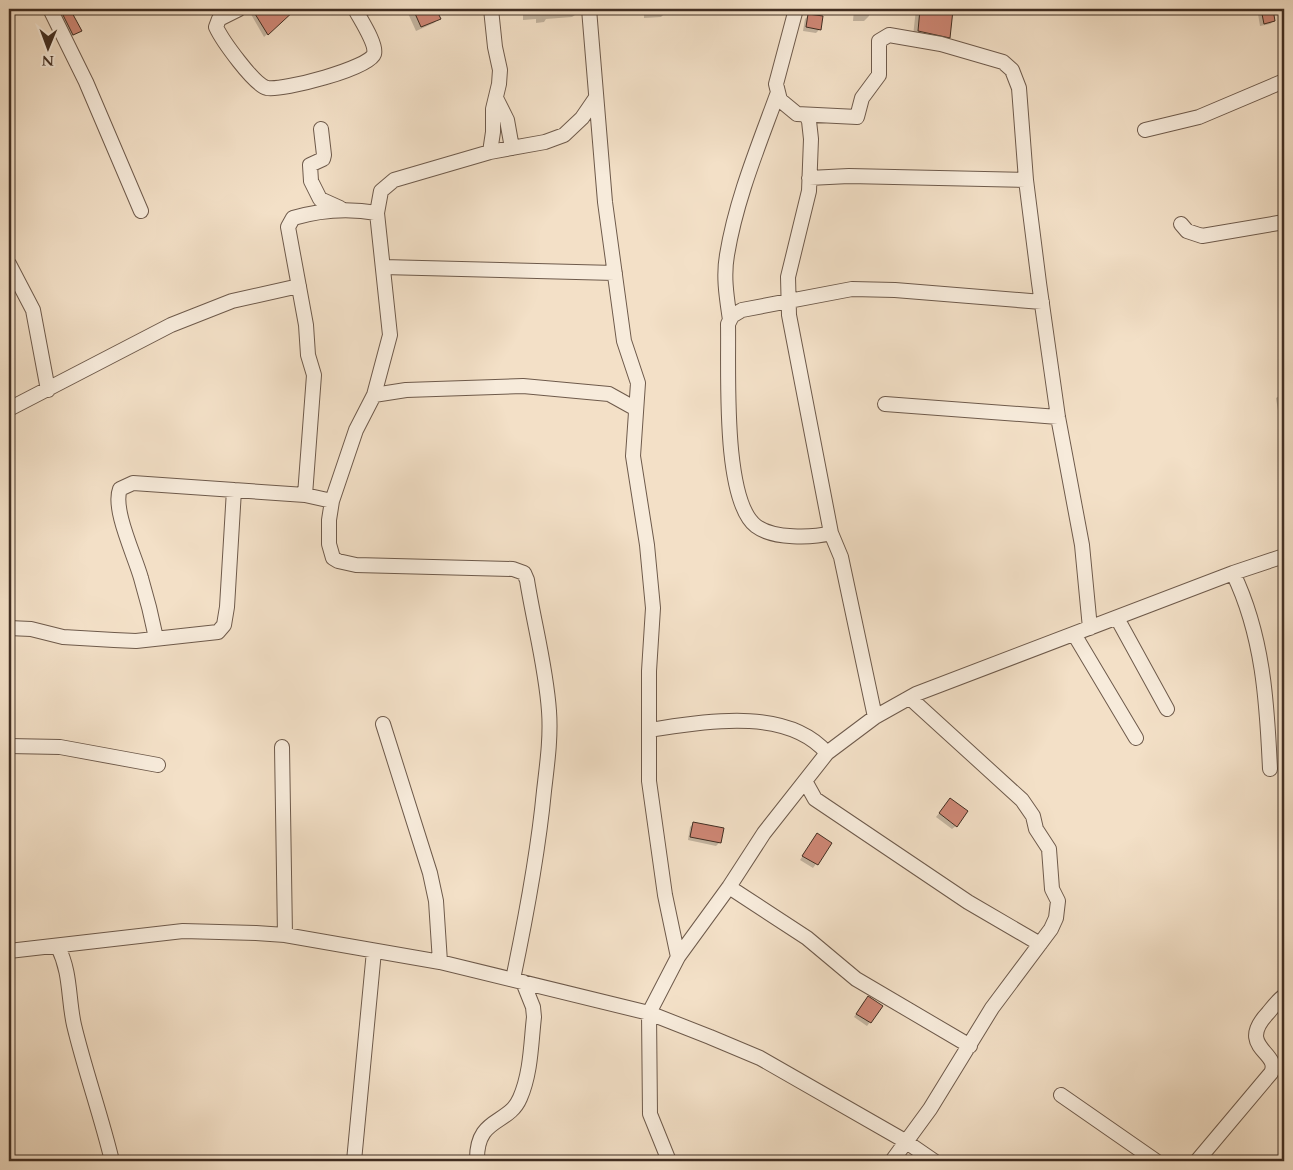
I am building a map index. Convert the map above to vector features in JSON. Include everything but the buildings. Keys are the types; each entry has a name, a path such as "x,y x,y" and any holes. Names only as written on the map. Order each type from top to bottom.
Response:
{"street":[{"path":"50,9 86,82 141,212"},
{"path":"239,9 219,19 216,27 222,41 257,81 266,88 299,85 361,65 371,59 374,54 374,45 355,9"},
{"path":"490,152 493,132 492,109 496,98 500,70 495,47 491,9"},
{"path":"589,9 605,202 624,341 638,384 633,456 648,545 653,608 649,671 651,802 678,957"},
{"path":"796,9 776,84 778,95 784,105 797,114 857,117 862,98 879,75 879,41 889,35 941,44 1003,62 1012,70 1019,88 1026,180 1042,302 1058,417 1082,545 1090,628"},
{"path":"1145,130 1199,117 1284,81"},
{"path":"778,95 749,170 726,256 726,282 730,320 732,461 738,493 748,515 757,527 773,533 800,537 831,533"},
{"path":"496,98 507,120 512,148"},
{"path":"477,1161 480,1137 489,1126 516,1106 522,1091 534,1017 533,1007 518,980 540,827 549,746 549,712 546,678 528,580 524,573 513,569 425,568 338,562 332,558 329,544 332,501 356,430 374,395 390,336 377,213 381,192 394,180 490,152 545,142 564,135 582,118 596,99"},
{"path":"806,115 809,121 811,139 809,191 788,278 789,301 794,339 831,533 841,557 875,717"},
{"path":"321,129 324,155 322,159 310,165 311,181 320,199 338,206 342,210"},
{"path":"809,178 849,176 1026,180"},
{"path":"305,495 314,376 308,355 306,325 288,234 290,222 293,218 342,210 377,213"},
{"path":"1180,224 1187,231 1202,236 1284,222"},
{"path":"9,264 33,310 48,390"},
{"path":"383,267 615,273"},
{"path":"9,409 172,325 232,301 299,286"},
{"path":"730,320 732,316 742,310 852,289 895,290 1042,302"},
{"path":"374,395 406,390 523,386 609,394 636,409"},
{"path":"885,404 1058,417"},
{"path":"156,638 141,577 122,517 118,495 120,489 133,483 305,495 332,501"},
{"path":"9,628 31,629 72,638 136,641 212,634 222,630 227,607 234,490"},
{"path":"669,1161 650,1114 649,1013 678,957 729,887 764,833 827,753 875,717 910,698 1233,573 1284,556"},
{"path":"1233,573 1250,614 1259,654 1266,696 1270,769"},
{"path":"1117,618 1167,709"},
{"path":"1074,634 1136,738"},
{"path":"892,1161 930,1109 992,1008 1051,929 1059,910 1058,901 1052,889 1050,849 1036,829 1033,816 1022,800 910,698"},
{"path":"649,730 732,720 762,723 804,732 815,740 827,753"},
{"path":"383,724 430,873 436,901 440,962"},
{"path":"9,746 60,746 158,765"},
{"path":"282,747 285,808 285,935"},
{"path":"805,781 815,799 968,902 1040,944"},
{"path":"792,798 815,799"},
{"path":"729,887 807,938 856,979 970,1046"},
{"path":"9,951 58,947 183,931 285,935 440,962 649,1013 760,1058 905,1141 934,1161"},
{"path":"58,947 66,964 74,1022 86,1076 103,1124 112,1161"},
{"path":"354,1161 374,951"},
{"path":"1197,1161 1271,1073 1273,1063 1257,1042 1256,1028 1260,1021 1284,996"},
{"path":"1061,1095 1156,1161"}]}
